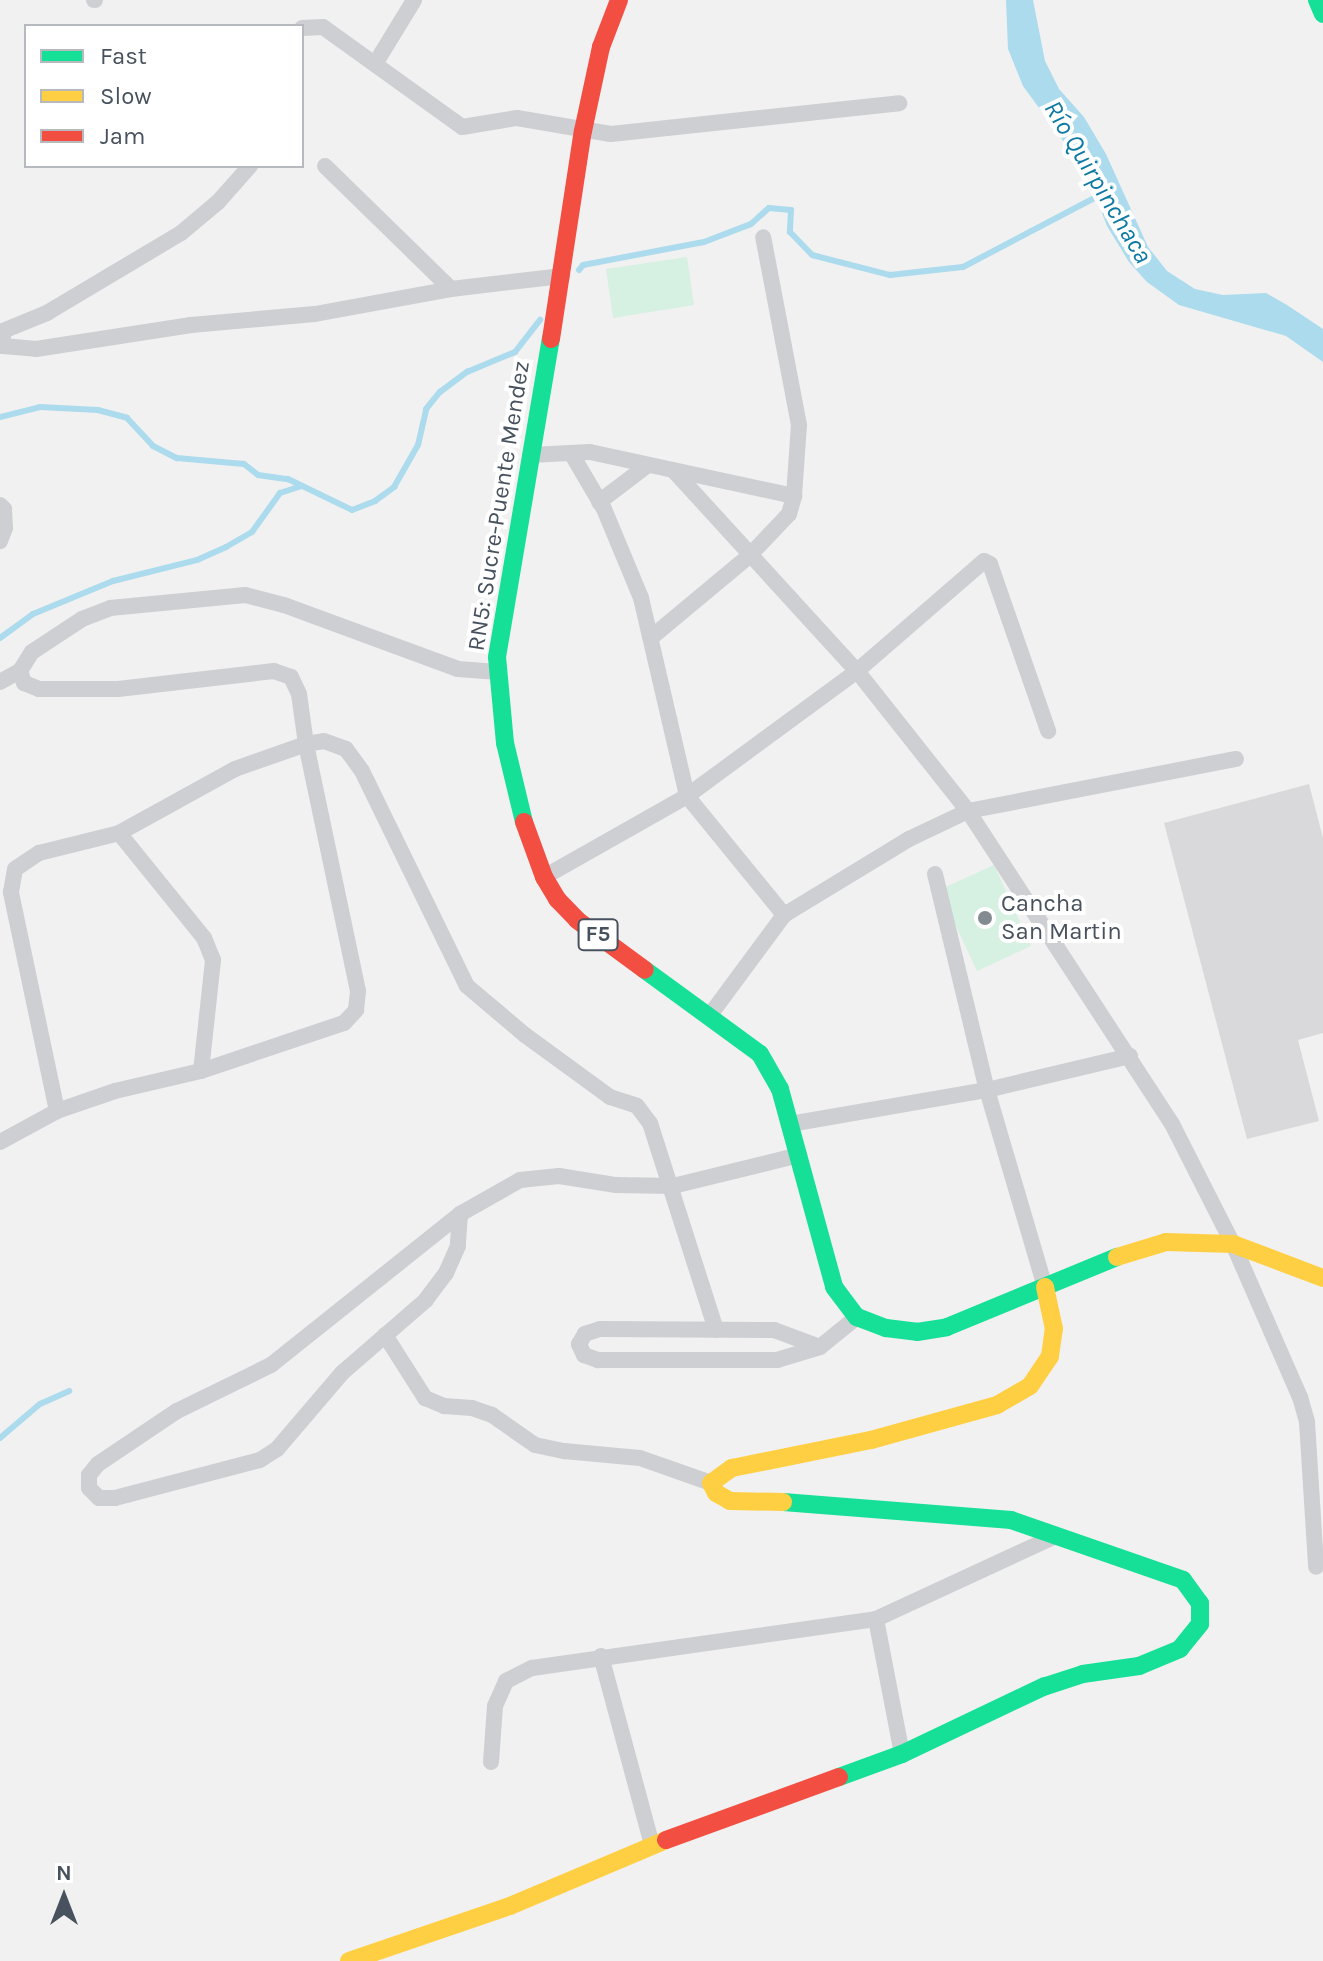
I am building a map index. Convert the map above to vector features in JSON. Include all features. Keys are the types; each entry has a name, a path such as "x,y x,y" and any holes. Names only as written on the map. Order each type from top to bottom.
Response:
{"main road":[{"name":"RN5: Sucre-Puente Mendez","path":"619,0 601,47 583,131 562,276 505,596 498,672 508,758 534,858 557,899 577,920 760,1054 780,1089 834,1287 857,1317"},
{"path":"1317,0 1323,14"},
{"path":"857,1317 886,1328 917,1332 947,1327 1137,1249 1166,1242 1233,1244 1323,1278"},
{"path":"349,1961 510,1906 652,1845 902,1754 1045,1686 1083,1674 1139,1666 1180,1649 1200,1624 1200,1603 1183,1580 1137,1561 1011,1520 797,1502 730,1501 716,1493 711,1483 732,1468 871,1440 997,1405 1030,1386 1050,1356 1054,1329 1045,1287"}],"street":[{"path":"375,64 414,0"},
{"path":"304,28 323,27 462,127 517,118 611,134 899,103"},
{"path":"325,166 451,289"},
{"path":"248,168 218,202 181,233 47,313 3,331 2,347 36,349 191,325 315,314 451,289 562,276"},
{"path":"653,636 749,556 789,514 794,496 799,425 780,345 763,237"},
{"path":"530,455 590,452 794,496"},
{"path":"571,453 599,502 641,598 653,636 687,796 784,915"},
{"path":"599,502 648,465"},
{"path":"675,472 857,671 968,811 1130,1056 1179,1137 1233,1244 1307,1422 1316,1567"},
{"path":"0,505 4,509 5,528 0,541"},
{"path":"544,877 687,796 857,671 984,561 990,564 1048,731"},
{"path":"0,682 20,671 32,652 82,619 110,608 245,595 284,605 458,669 498,672"},
{"path":"0,1142 57,1111 115,1091 201,1071 344,1023 356,1010 358,991 306,744 299,694 291,677 274,671 118,689 39,689 24,683 20,671"},
{"path":"57,1111 11,892 15,869 39,853 119,833 235,769 306,744 324,741 346,749 362,771 467,986 525,1035 610,1097 637,1106 650,1123 673,1186 716,1330"},
{"path":"710,1015 784,915 909,839 968,811 1236,759"},
{"path":"119,833 204,938 213,960 214,982 201,1071"},
{"path":"935,874 987,1090 1045,1287"},
{"path":"790,1124 987,1090 1130,1056"},
{"path":"460,1214 458,1246 446,1273 426,1300 334,1382 277,1449 260,1460 115,1498 99,1498 89,1488 89,1475 98,1464 177,1411 271,1365 460,1214 520,1180 559,1176 616,1185 673,1186 799,1155"},
{"path":"820,1347 774,1330 600,1329 585,1334 579,1344 584,1355 598,1360 777,1360 820,1347 857,1317"},
{"path":"385,1335 425,1398 444,1406 472,1408 492,1415 535,1445 640,1458 711,1483"},
{"path":"491,1762 495,1706 506,1681 532,1668 876,1619 1056,1536"},
{"path":"876,1619 902,1754"},
{"path":"601,1656 652,1845"}],"green space":[{"path":"687,257 694,305 613,318 606,269"},
{"name":"Cancha San Martin","path":"994,865 1031,946 977,971 939,890"}],"water":[{"name":"Río Quirpinchaca","path":"1006,0 1033,0 1045,61 1059,89 1084,117 1106,154 1148,247 1167,271 1195,289 1223,295 1266,293 1287,305 1323,329 1323,362 1286,336 1179,305 1147,282 1129,262 1107,226 1086,172 1023,86 1008,49"}],"building":[{"path":"1309,784 1323,838 1323,1033 1298,1040 1319,1121 1247,1139 1164,823"}],"waterway":[{"name":"Río Quirpinchaca","path":"579,270 583,265 704,242 751,224 769,208 791,210 790,232 812,255 890,275 963,267 1102,194"},
{"path":"0,417 40,407 98,410 127,418 153,446 177,458 244,464 258,475 288,479 352,510 375,501 394,487 418,445 426,409 440,392 467,372 515,352 540,320"},
{"path":"0,638 33,614 113,581 197,560 226,547 252,532 280,493 302,486"},
{"path":"0,1438 40,1404 69,1391"}],"traffic: fast":[{"path":"1317,0 1323,14"},
{"path":"524,822 505,743 497,657 551,339"},
{"path":"645,970 760,1054 780,1089 834,1287 857,1317 886,1328 917,1332 947,1327 1117,1257"},
{"path":"783,1502 1011,1520 1183,1580 1200,1603 1200,1624 1180,1649 1139,1666 1083,1674 1045,1686 902,1754 839,1777"}],"traffic: slow":[{"path":"1117,1257 1166,1242 1233,1244 1323,1278"},
{"path":"783,1502 730,1501 716,1493 711,1483 732,1468 871,1440 997,1405 1030,1386 1050,1356 1054,1329 1045,1287"},
{"path":"349,1961 510,1906 666,1840"}],"traffic: jam":[{"path":"551,339 583,131 601,47 619,0"},
{"path":"524,822 544,877 557,899 577,920 645,970"},
{"path":"666,1840 839,1777"}],"place":[{"name":"Cancha San Martin","path":"985,918"}]}
